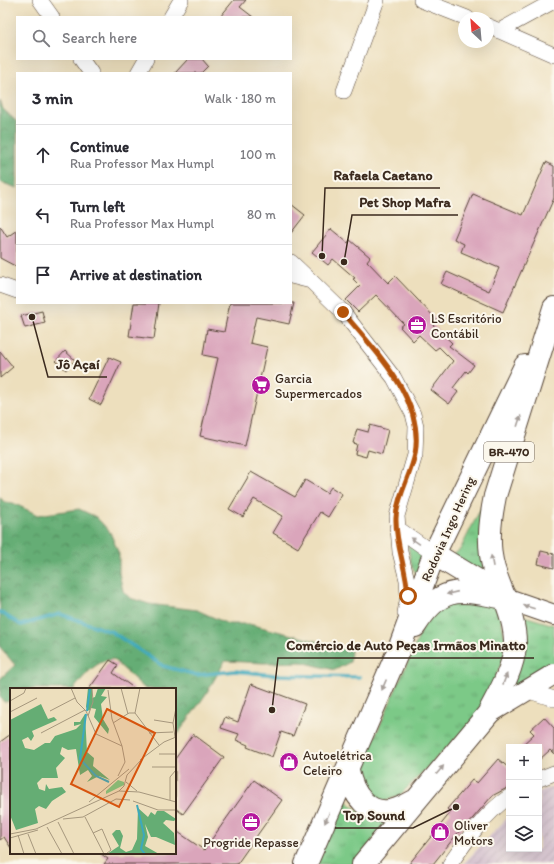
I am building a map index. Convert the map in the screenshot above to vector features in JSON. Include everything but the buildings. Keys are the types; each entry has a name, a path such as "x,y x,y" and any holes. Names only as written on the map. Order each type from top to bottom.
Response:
{"highway":[{"name":"Rodovia Ingo Hering","path":"306,864 400,649 434,554 554,308"},
{"name":"Rodovia Ingo Hering","path":"363,864 488,714 512,662 515,645 514,626 494,569 489,525 495,496 554,308"},
{"path":"434,554 476,578 505,598"},
{"path":"400,649 419,619 431,604 439,598 456,592 505,598"},
{"path":"348,770 351,784 357,795 365,804 376,810 396,810 416,800"}],"main road":[{"path":"505,598 554,615"},
{"path":"488,714 554,674"}],"street":[{"path":"40,0 51,16"},
{"path":"172,16 181,0"},
{"path":"344,91 377,0"},
{"path":"421,0 458,14"},
{"path":"494,29 554,1"},
{"path":"494,29 554,55"},
{"path":"81,60 90,72"},
{"path":"139,72 145,60"},
{"path":"292,263 343,312 394,378 413,414 416,426 415,455 396,516 396,528 407,580 408,596 400,649"},
{"path":"292,276 311,281"},
{"path":"0,285 16,291"},
{"path":"396,528 434,554"},
{"path":"526,690 554,699"},
{"path":"542,778 554,773"},
{"path":"450,864 472,833 498,805 506,799"}],"shaded area":[{"path":"554,786 554,864 463,864 506,819 506,852 542,852 542,791"}],"green space":[{"path":"0,101 3,109 16,121 16,188 0,182"},
{"path":"0,497 4,502 13,503 38,515 79,509 96,517 110,532 119,554 119,573 123,591 130,598 149,604 197,610 228,624 249,624 351,650 350,662 335,670 301,662 264,663 225,661 206,694 176,737 176,688 144,688 113,659 107,660 95,666 86,674 75,688 10,688 10,701 4,702 0,697 0,679 15,665 0,647"},
{"path":"486,498 481,527 480,545 483,563 487,573 450,557 460,550"},
{"path":"408,545 425,556 417,574 412,567"},
{"path":"447,602 489,603 499,609 507,649 481,713 400,795 391,799 376,800 366,793 363,787 361,769 424,625"},
{"path":"520,615 554,625 554,662 511,688"},
{"path":"345,800 359,812 387,822 354,864 312,864"}],"waterway":[{"path":"0,612 21,625 60,614 112,632 163,666 197,675 235,671 275,675 360,677"}],"place":[{"name":"Rafaela Caetano","path":"322,256"},
{"name":"Pet Shop Mafra","path":"344,262"},
{"name":"Jô Açaí","path":"32,317"},
{"name":"LS Escritório Contábil","path":"417,325"},
{"name":"Garcia Supermercados","path":"261,385"},
{"name":"Comércio de Auto Peças Irmãos Minatto","path":"272,710"},
{"name":"Autoelétrica Celeiro","path":"289,762"},
{"name":"Top Sound","path":"456,807"},
{"name":"Progride Repasse","path":"251,822"},
{"name":"Oliver Motors","path":"440,832"}],"route":[{"path":"343,312 394,378 408,402 416,426 417,439 415,455 396,516 396,528 407,580 408,596"}]}
